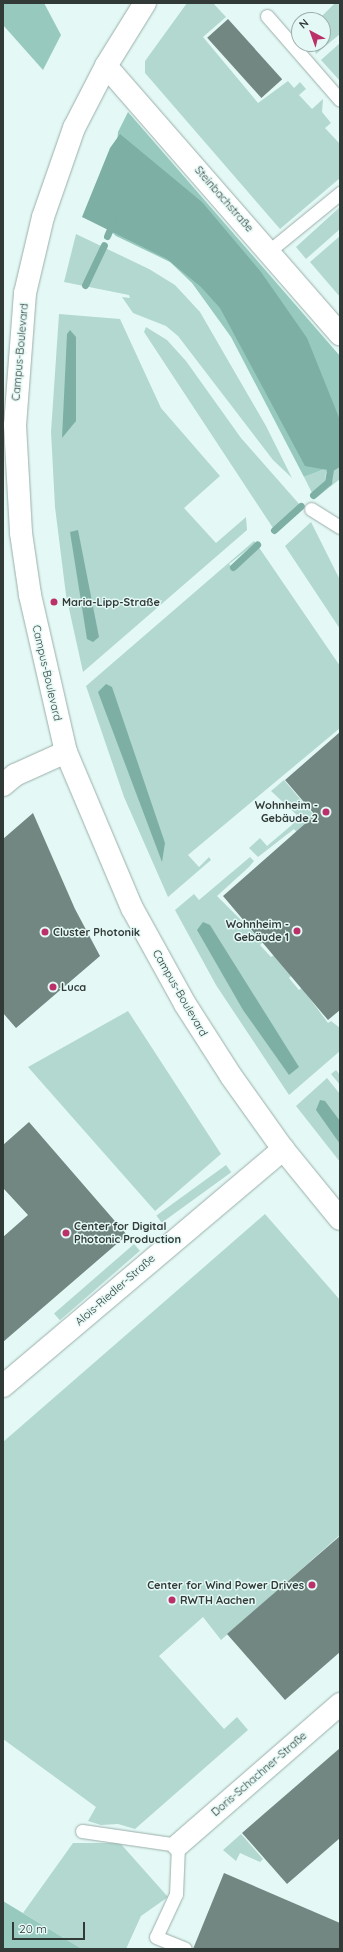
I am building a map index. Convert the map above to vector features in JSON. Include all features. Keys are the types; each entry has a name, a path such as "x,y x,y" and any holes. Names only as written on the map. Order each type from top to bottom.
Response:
{"street":[{"name":"Campus-Boulevard","path":"145,3 106,66 74,128 43,216 25,293 17,366 15,425 21,533 36,627 66,752 135,914 197,1023 283,1149 340,1219"},
{"name":"Steinbachstraße","path":"106,66 270,251 340,334"},
{"path":"3,786 15,775 66,752"},
{"name":"Alois-Riedler-Straße","path":"3,1386 283,1149"},
{"name":"Doris-Schachner-Straße","path":"178,1845 340,1704"}],"lane":[{"path":"266,16 340,100"},
{"path":"270,251 340,193"},
{"path":"311,510 340,527"},
{"path":"82,1831 178,1845 176,1894 156,1937 185,1949"}],"shaded area":[{"path":"3,3 44,3 61,35 43,70 3,25"},
{"path":"187,3 213,3 226,17 203,37 258,103 288,81 294,88 300,82 306,89 299,95 312,109 323,99 322,112 331,123 325,128 340,144 340,178 280,229 145,73 145,61"},
{"path":"335,3 340,3 340,34 331,42 331,12 326,12"},
{"path":"340,43 340,81 321,60"},
{"path":"128,112 340,356 340,463 304,477 231,337 192,283 170,262 116,236 95,216 116,152 118,132"},
{"path":"120,134 202,202 261,272 307,338 340,420 340,467 333,471 305,466 220,308 201,287 167,259 82,217 110,148"},
{"path":"340,207 340,229 306,259 296,247"},
{"path":"76,234 149,269 175,285 200,312 266,426 292,478 273,460 178,336 166,326 133,313 122,297 130,298 129,295 64,282"},
{"path":"340,236 340,297 310,262"},
{"path":"59,314 120,319 161,408 220,476 184,508 216,543 246,517 247,530 83,672 66,595 55,507 51,432"},
{"path":"146,327 167,340 186,361 241,438 300,505 273,528 144,332"},
{"path":"70,330 76,337 76,421 62,438 67,334"},
{"path":"340,463 340,479 316,498 329,483 329,472 326,472 325,482 312,493 304,477"},
{"path":"311,522 340,580 340,629 285,546"},
{"path":"78,530 99,637 93,642 87,639 70,532"},
{"path":"254,541 256,543 229,564 236,571 234,567 258,546 340,666 340,728 188,855 199,867 209,857 211,860 168,897 124,797 86,686"},
{"path":"106,684 112,687 165,843 162,862 98,692"},
{"path":"284,780 340,846 340,882 294,829 258,857 249,848 260,838 267,846 300,818 271,791"},
{"path":"250,857 254,861 249,867 217,896 263,942 260,945 271,957 274,955 292,975 289,978 299,990 302,988 328,1023 331,1021 340,1028 340,1051 289,1095 216,985 175,910 194,894 199,900"},
{"path":"203,922 210,925 299,1067 289,1075 243,1010 197,930"},
{"path":"128,1011 221,1154 155,1211 28,1067"},
{"path":"336,1070 340,1075 340,1085 331,1074"},
{"path":"327,1078 340,1094 340,1162 296,1106"},
{"path":"320,1100 325,1101 340,1121 340,1144 316,1110"},
{"path":"226,1165 231,1172 162,1223 156,1216"},
{"path":"265,1214 340,1300 340,1535 221,1640 203,1617 159,1656 224,1729 237,1717 248,1730 135,1829 118,1824 101,1825 88,1821 96,1807 3,1739 3,1442"},
{"path":"134,1244 140,1251 60,1320 54,1314"},
{"path":"241,1834 263,1859 260,1862 240,1853 236,1861 223,1850"},
{"path":"73,1843 120,1843 168,1897 141,1916 126,1949 82,1949 23,1913"},
{"path":"3,1901 82,1949 3,1949"}],"building":[{"path":"228,19 282,79 261,98 207,38"},
{"name":"Wohnheim - Gebäude 1","path":"340,732 340,1010 328,1020 223,896 315,815 285,780"},
{"name":"Cluster Photonik","path":"33,813 75,909 100,956 16,1028 3,1013 3,839"},
{"name":"Center for Digital Photonic Production","path":"29,1122 127,1235 3,1342 3,1237 28,1215 3,1188 3,1145"},
{"name":"Center for Wind Power Drives","path":"340,1536 340,1652 285,1700 227,1634"},
{"path":"340,1748 340,1838 287,1884 242,1833"},
{"path":"224,1873 340,1923 340,1949 193,1949"}],"waterway":[{"path":"107,236 113,222"},
{"path":"85,285 104,245"},
{"path":"313,495 328,482 331,462"},
{"path":"274,530 301,506"},
{"path":"233,567 257,545"}],"place":[{"name":"Maria-Lipp-Straße","path":"54,602"},
{"name":"Wohnheim - Gebäude 2","path":"326,812"},
{"name":"Wohnheim - Gebäude 1","path":"297,931"},
{"name":"Cluster Photonik","path":"45,932"},
{"name":"Luca","path":"53,987"},
{"name":"Center for Digital Photonic Production","path":"66,1233"},
{"name":"Center for Wind Power Drives","path":"312,1585"},
{"name":"RWTH Aachen","path":"172,1600"}]}
